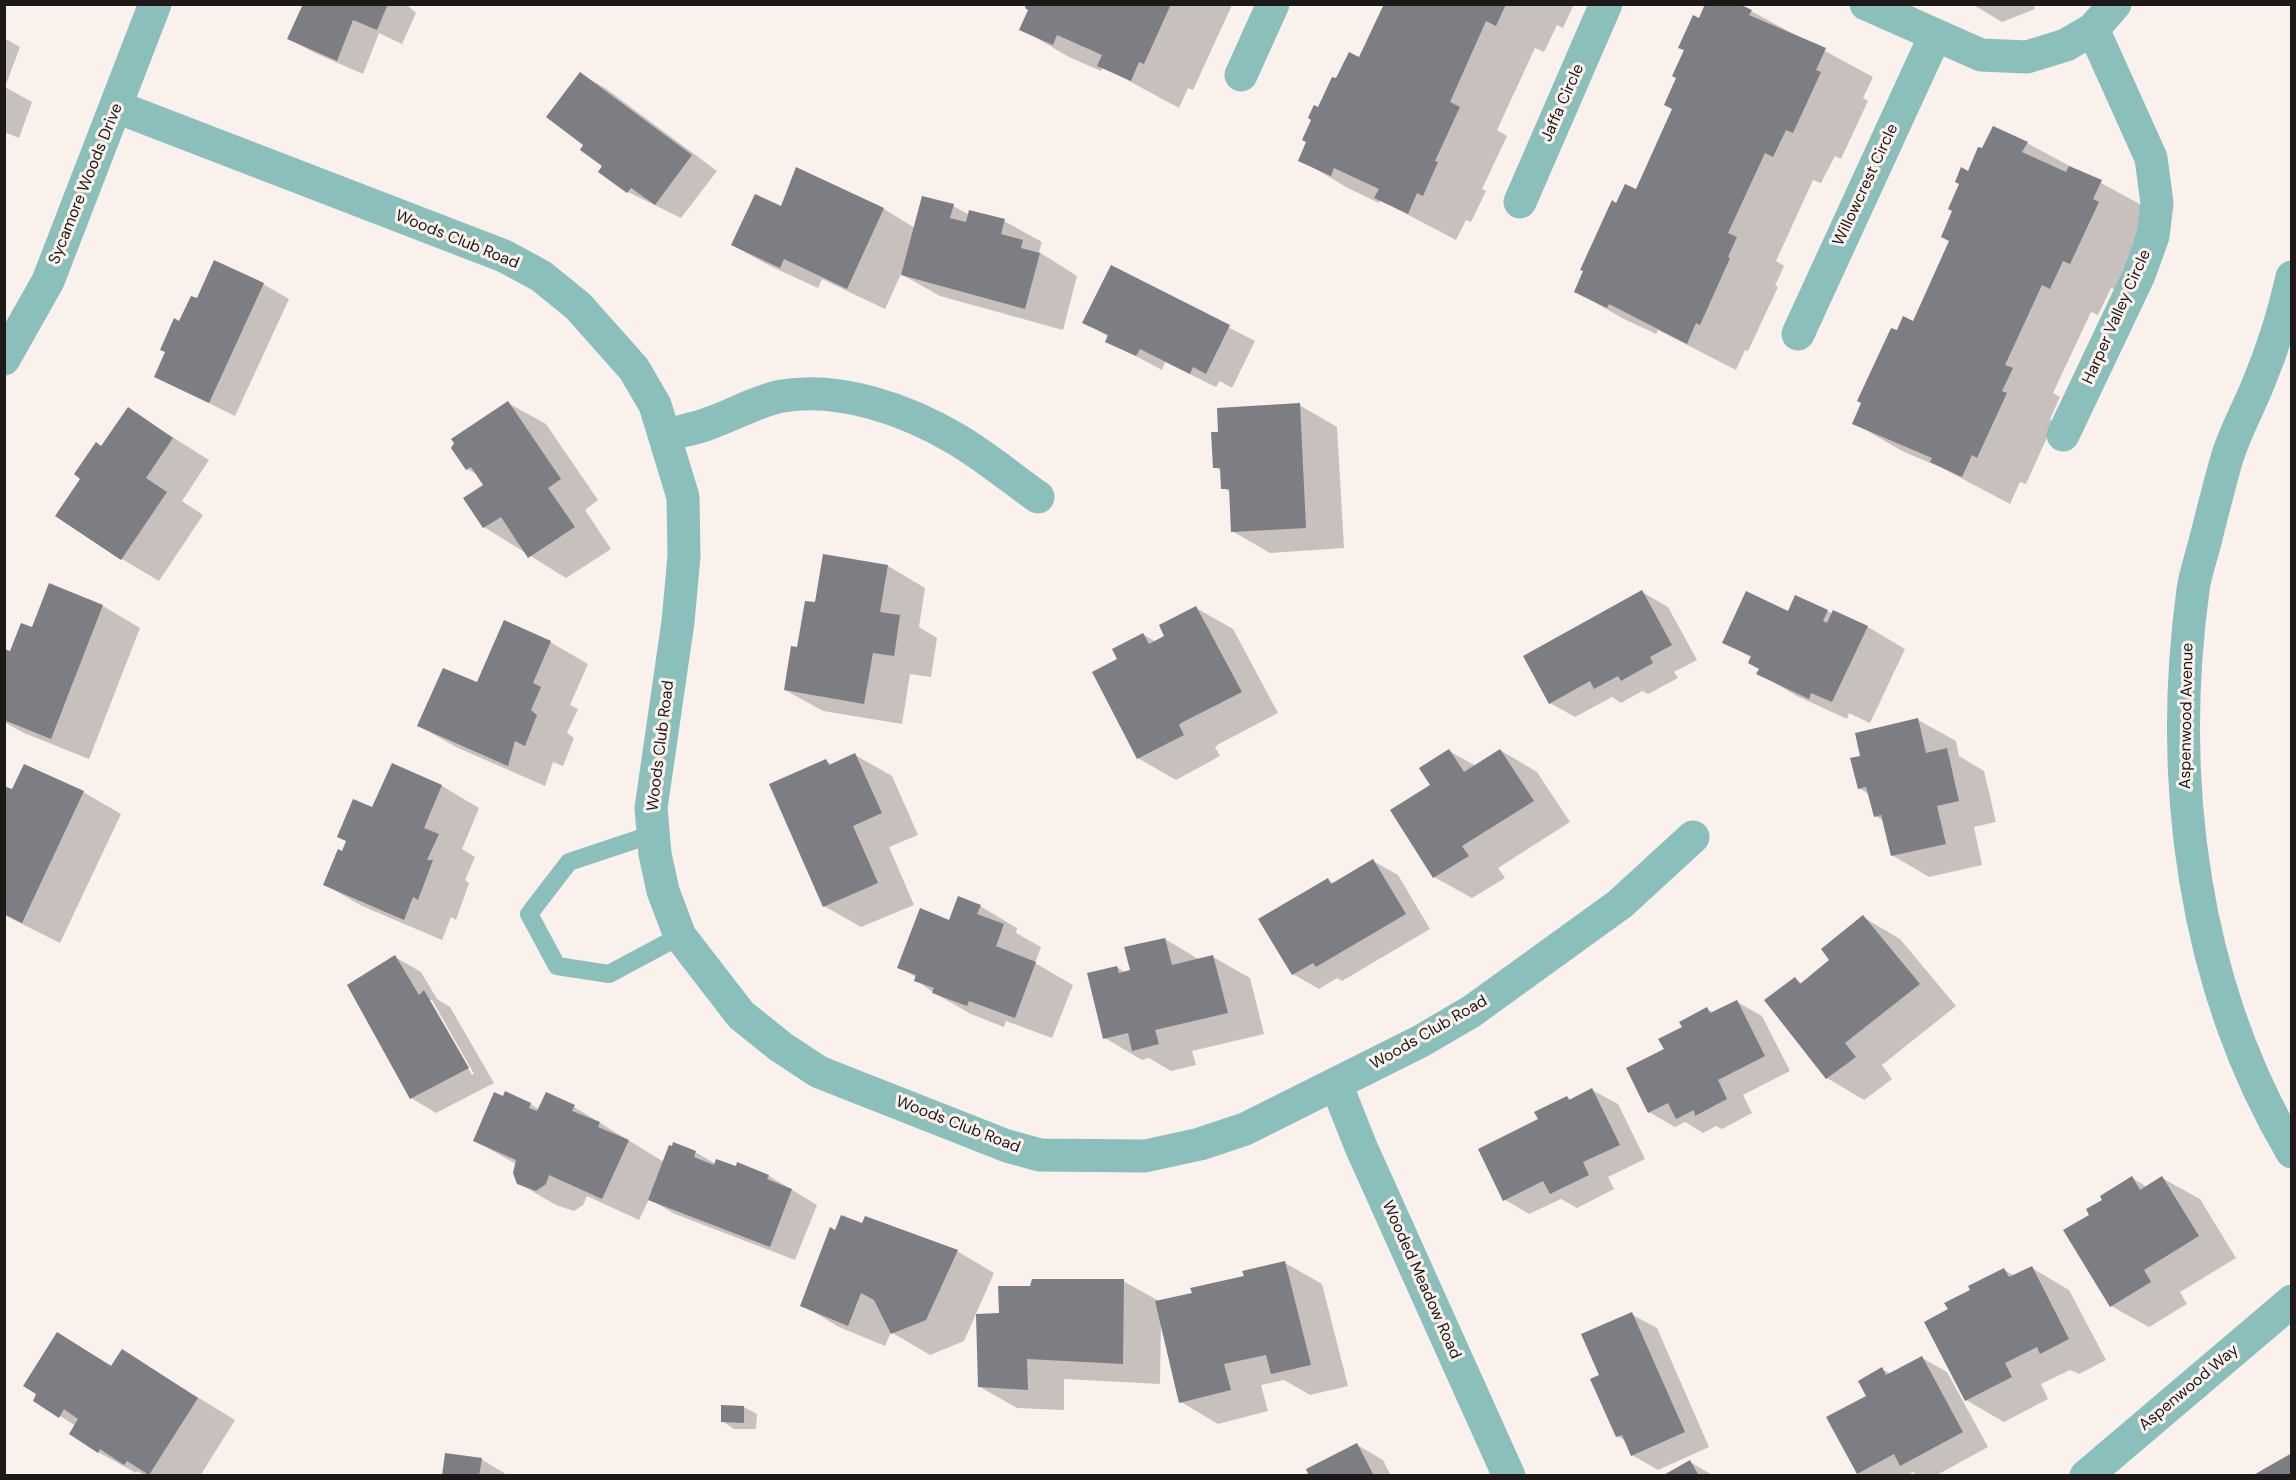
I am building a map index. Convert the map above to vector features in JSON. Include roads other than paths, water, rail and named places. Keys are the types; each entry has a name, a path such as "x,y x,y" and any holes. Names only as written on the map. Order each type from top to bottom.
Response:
{"street":[{"name":"Sycamore Woods Drive","path":"4,358 48,280 117,107 155,4"},
{"path":"1241,75 1273,4"},
{"name":"Jaffa Circle","path":"1520,202 1606,4"},
{"path":"1866,4 1981,55 2027,57 2066,45 2093,28 2115,4"},
{"name":"Harper Valley Circle","path":"2063,435 2139,275 2153,236 2157,203 2151,159 2093,28"},
{"name":"Willowcrest Circle","path":"1798,334 1935,36"},
{"name":"Woods Club Road","path":"117,107 504,256 541,276 578,306 634,369 655,405 683,497 684,556 678,622 651,808 663,891 680,936 741,1015 781,1047 819,1072 1007,1146 1040,1155 1145,1156 1200,1144 1245,1129 1336,1084 1472,1011 1620,904 1693,837"},
{"name":"Aspenwood Avenue","path":"2292,277 2286,305 2260,380 2228,455 2193,588 2185,656 2183,728 2186,799 2197,894 2213,966 2241,1043 2275,1124 2292,1152"},
{"path":"666,435 710,423 743,408 783,396 818,395 857,400 896,410 957,439 1038,497"},
{"name":"Wooded Meadow Road","path":"1336,1084 1366,1157 1509,1476"},
{"name":"Aspenwood Way","path":"2086,1476 2292,1301"}],"lane":[{"path":"653,834 569,862 529,914 557,966 609,974 680,936"}]}
